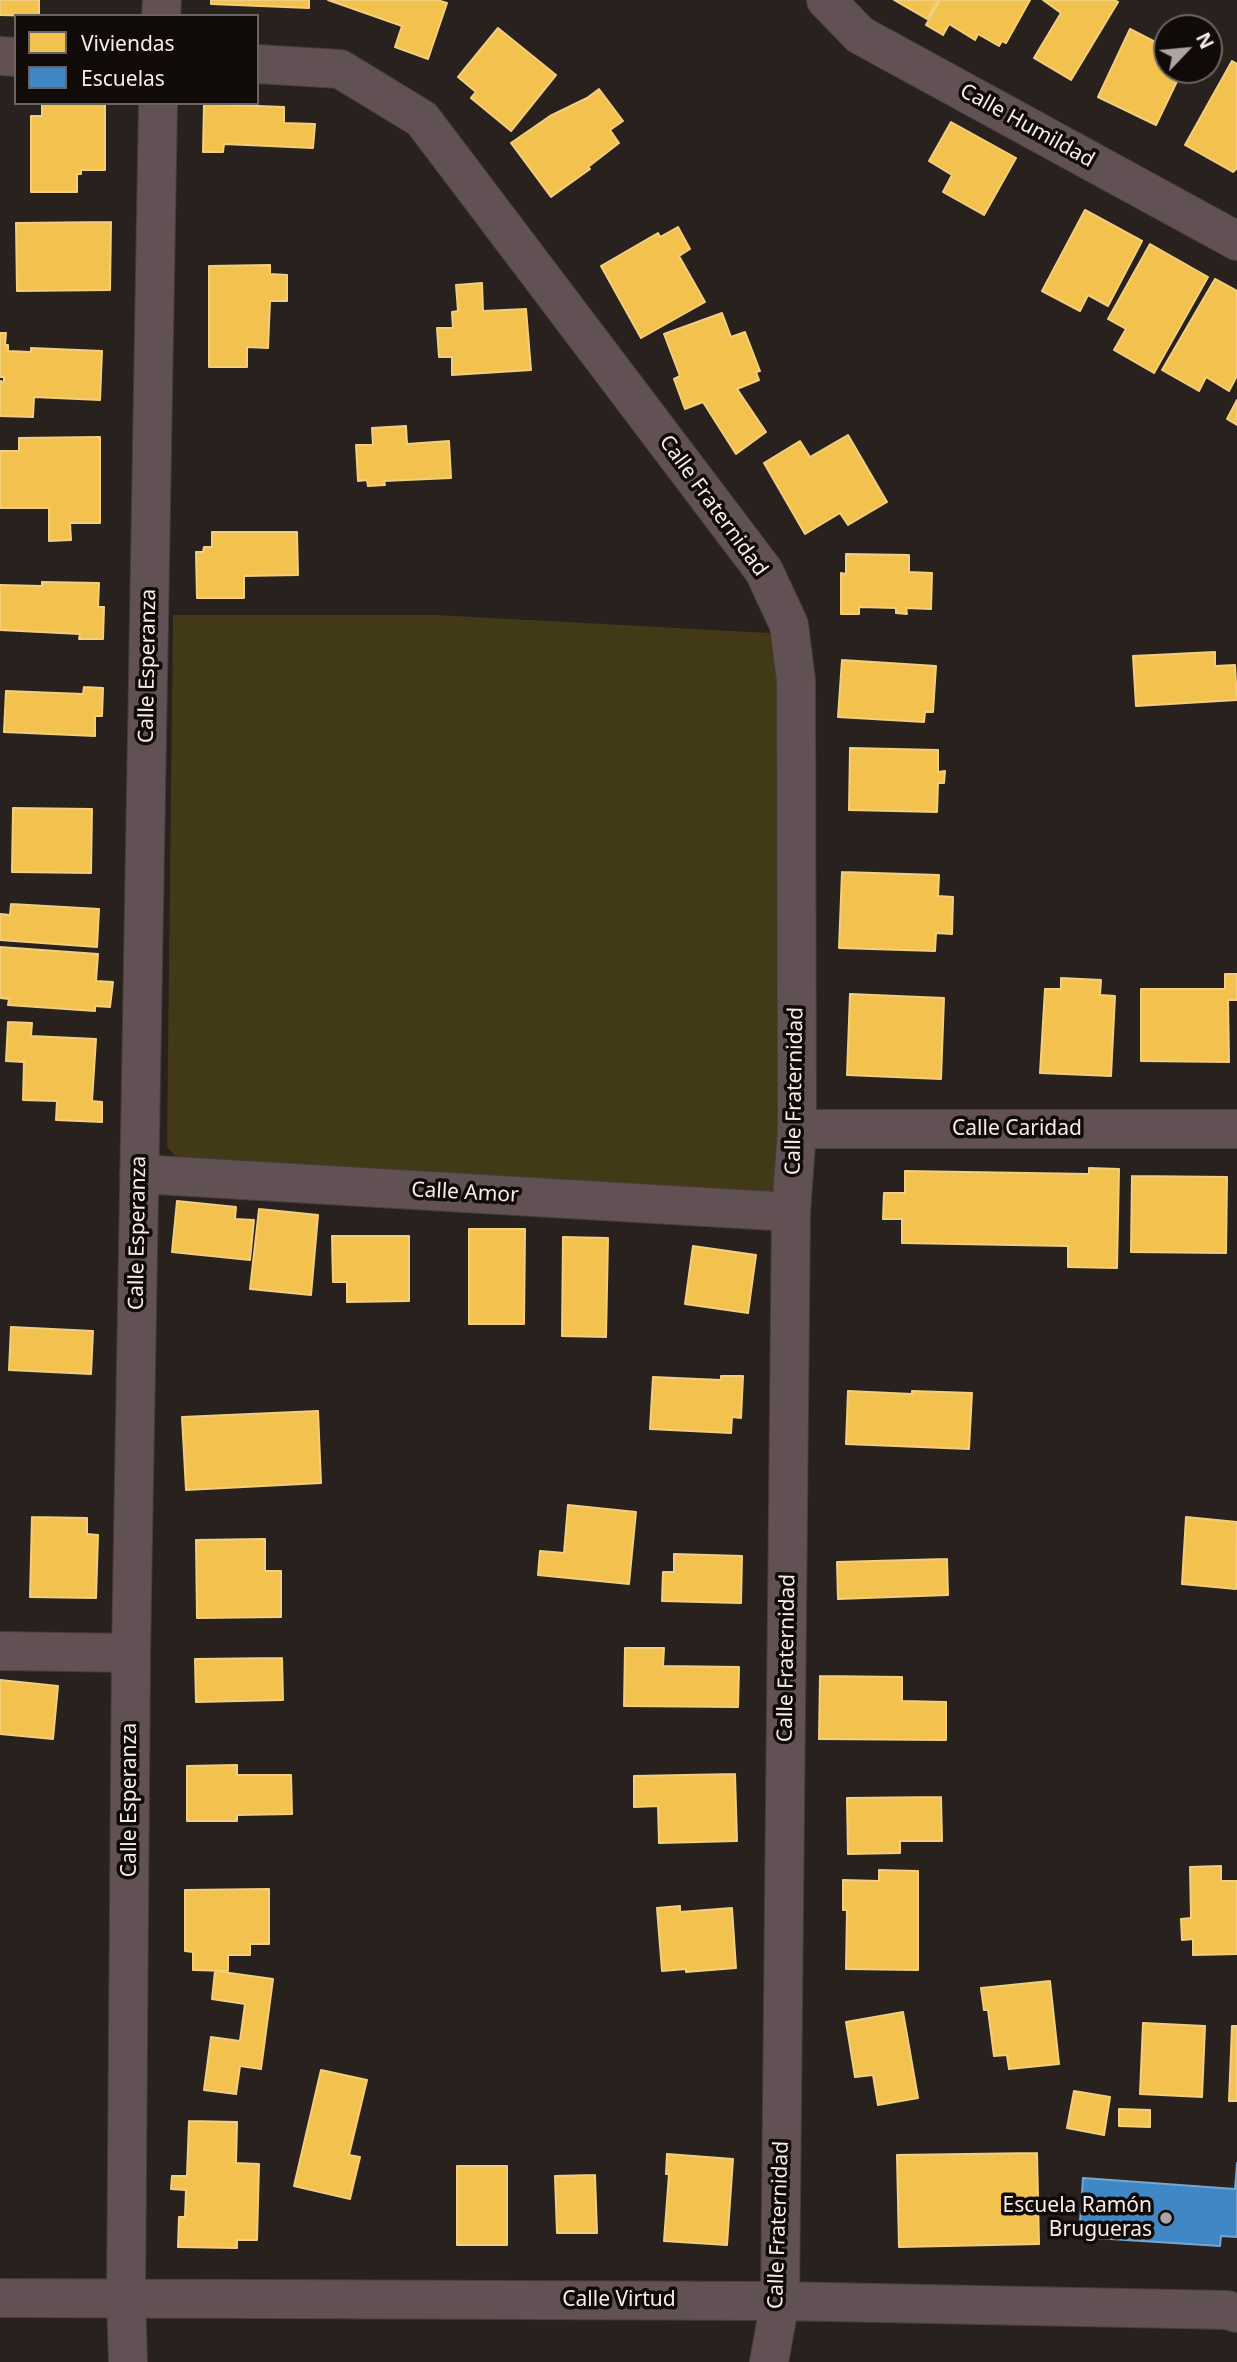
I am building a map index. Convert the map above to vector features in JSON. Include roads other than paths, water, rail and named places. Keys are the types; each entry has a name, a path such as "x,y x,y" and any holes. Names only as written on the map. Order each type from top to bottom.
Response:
{"street":[{"name":"Calle Humildad","path":"826,0 860,35 1237,241"},
{"name":"Calle Fraternidad","path":"259,64 340,69 422,118 764,571 789,625 796,680 797,1129 791,1212 780,2301 769,2362"},
{"name":"Calle Esperanza","path":"128,2362 126,2298 131,1653 158,105"},
{"name":"Calle Caridad","path":"797,1129 1237,1129"},
{"name":"Calle Amor","path":"139,1174 791,1212"},
{"path":"0,1651 131,1653"},
{"name":"Calle Virtud","path":"0,2298 780,2301 1227,2310 1237,2313"}],"place":[{"name":"Escuela Ramón Brugueras","path":"1166,2218"}]}
